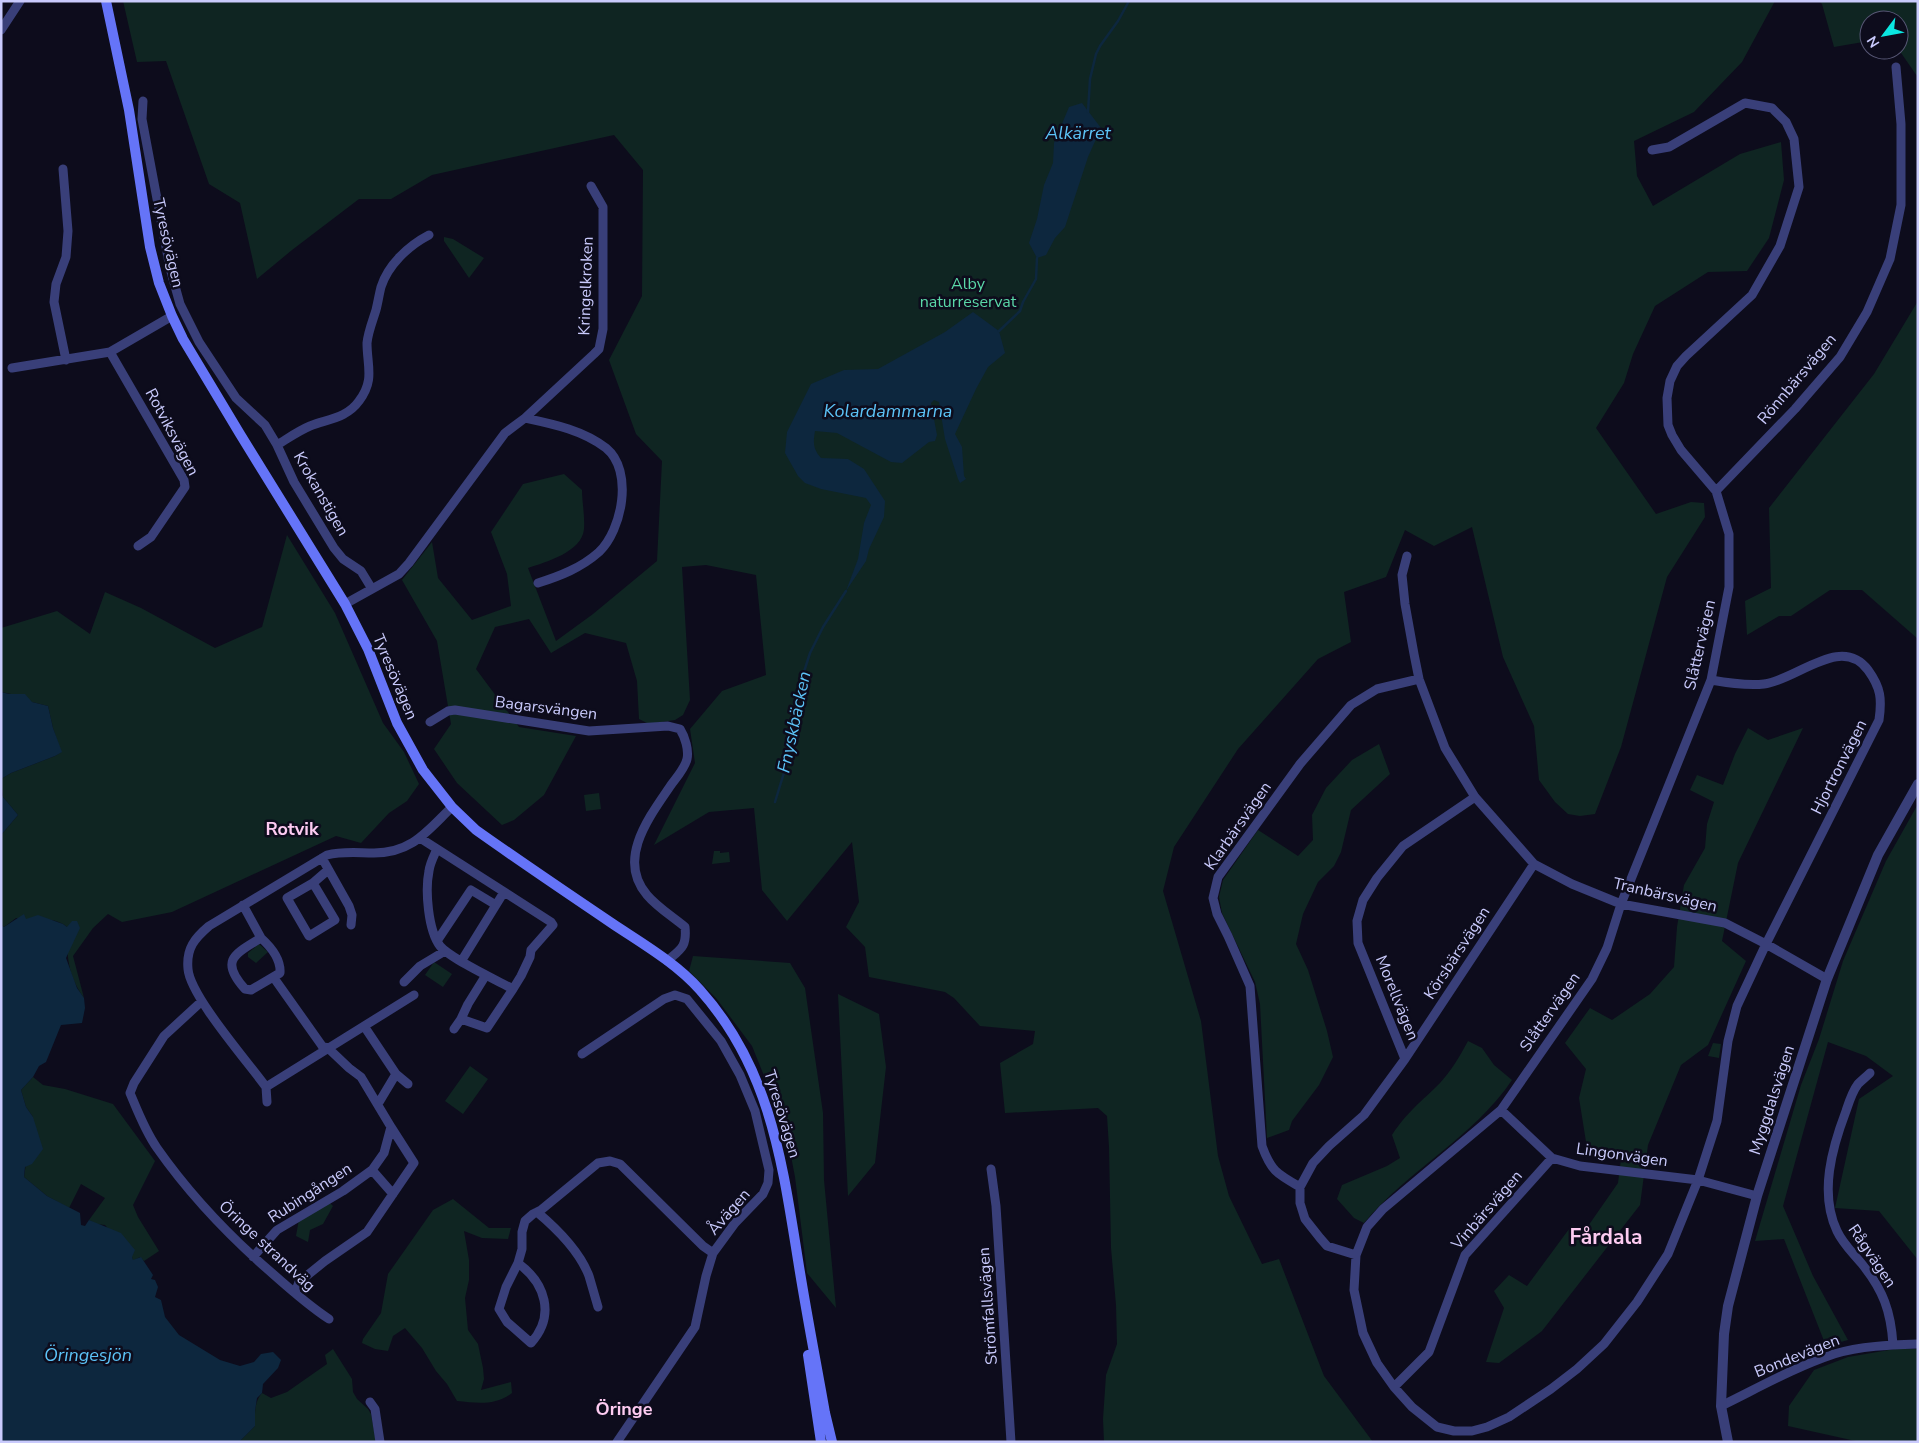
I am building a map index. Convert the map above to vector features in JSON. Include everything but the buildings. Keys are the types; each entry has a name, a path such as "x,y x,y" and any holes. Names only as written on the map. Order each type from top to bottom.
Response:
{"main road":[{"name":"Tyresövägen","path":"106,1 129,110 150,247 159,283 172,316 183,339 240,434 345,604 368,649 397,723 423,770 452,807 476,830 668,961 700,990 724,1021 755,1074 768,1110 786,1181 824,1413 832,1442"},
{"name":"Tyresövägen","path":"798,1260 798,1294 821,1442"}],"street":[{"path":"1,30 20,1"},
{"name":"Rönnbärsvägen","path":"1716,491 1795,409 1840,357 1868,312 1890,259 1901,205 1901,124 1896,67"},
{"path":"143,101 142,119 170,268 180,304 199,342 236,398 264,425 277,445"},
{"name":"Slåttervägen","path":"1652,150 1669,147 1744,104 1772,108 1786,122 1794,139 1799,187 1780,246 1752,295 1686,356 1677,366 1670,381 1666,398 1668,425 1682,450 1716,491 1729,534 1729,587 1711,680 1621,904 1607,948 1592,979 1501,1110 1383,1209 1367,1227 1356,1255 1354,1290 1363,1333 1377,1363 1394,1387 1412,1406 1437,1427 1454,1432 1472,1431 1487,1427 1509,1417 1577,1369 1604,1344 1637,1302 1668,1254 1698,1180 1717,1121 1728,1041 1737,1006 1766,944"},
{"path":"63,169 68,231 66,257 56,284 54,302 66,360"},
{"name":"Kringelkroken","path":"345,604 399,574 409,564 505,434 525,418 599,349 603,330 603,207 591,186"},
{"name":"Krokanstigen","path":"372,589 361,571 343,559 334,548 294,482 277,445 311,426 341,416 361,400 368,387 370,376 367,341 382,286 389,271 405,252 416,242 429,236"},
{"path":"12,368 110,352 172,316"},
{"name":"Rotviksvägen","path":"110,352 184,480 185,487 152,537 138,546"},
{"path":"525,418 576,431 606,448 616,461 622,486 621,504 616,524 600,551 569,572 538,583"},
{"name":"Tranbärsvägen","path":"1407,556 1402,575 1405,604 1419,679 1445,748 1475,797 1534,864 1572,884 1621,904 1725,923 1827,979"},
{"name":"Hjortronvägen","path":"1711,680 1733,684 1765,684 1798,672 1827,658 1850,656 1862,663 1877,682 1882,702 1879,720 1766,944"},
{"name":"Klarbärsvägen","path":"1300,1187 1278,1175 1267,1162 1262,1146 1250,986 1217,914 1213,898 1218,877 1300,764 1351,705 1377,689 1419,679"},
{"name":"Bagarsvängen","path":"430,722 448,711 455,710 589,731 668,726 680,730 684,736 687,759 645,827 638,841 634,857 637,876 647,894 685,927 686,939 684,945 668,961"},
{"name":"Myggdalsvägen","path":"1728,1442 1721,1406 1724,1334 1728,1306 1757,1196 1827,979 1878,855 1918,784"},
{"name":"Morellvägen","path":"1300,1187 1313,1163 1364,1115 1405,1059 1358,943 1357,921 1363,900 1376,878 1403,846 1475,797"},
{"path":"267,1102 266,1087 202,1001 190,980 188,967 194,940 209,926 243,904 327,855 343,852 390,852 407,847 420,838 452,807"},
{"path":"420,838 553,925 531,950 521,976 487,1028 461,1019"},
{"path":"437,849 429,870 427,883 427,900 432,928 437,940 445,951 513,989"},
{"path":"322,858 349,906 352,915 352,925"},
{"name":"Körsbärsvägen","path":"1405,1059 1534,864"},
{"path":"314,883 335,920 309,936 287,898 314,883 328,870"},
{"path":"437,940 471,890 496,905"},
{"path":"462,960 504,892"},
{"path":"243,904 261,938 268,944 280,964 280,973 274,978 251,990 245,989 234,973 232,960 234,955 261,938"},
{"path":"404,982 420,966 445,951"},
{"path":"454,1029 486,975"},
{"path":"274,978 325,1048 362,1077 414,1163 367,1232 325,1261 300,1282 295,1293"},
{"path":"266,1087 325,1048 414,995"},
{"name":"Åvägen","path":"582,1054 664,999 675,995 687,999 721,1041 740,1075 755,1111 769,1170 768,1183 763,1194 735,1223 713,1253 695,1327 617,1442"},
{"name":"Öringe strandväg","path":"202,1001 164,1036 134,1083 130,1093 156,1148 214,1220 311,1308 330,1319"},
{"path":"364,1026 396,1074 408,1084"},
{"name":"Rågvägen","path":"1870,1073 1859,1083 1852,1094 1834,1141 1829,1204 1833,1221 1842,1241 1878,1285 1892,1326 1893,1345"},
{"path":"378,1104 396,1074"},
{"name":"Lingonvägen","path":"1501,1110 1552,1158 1580,1166 1698,1180 1757,1196"},
{"name":"Rubingången","path":"253,1257 277,1230 344,1192 372,1170 384,1152 391,1127"},
{"name":"Vinbärsvägen","path":"1394,1387 1428,1352 1465,1255 1552,1158"},
{"path":"518,1263 529,1270 536,1280 543,1292 545,1303 541,1330 531,1343 507,1322 499,1309 506,1287 518,1263 522,1249 522,1232 525,1221 598,1163 610,1161 620,1164 703,1246 713,1253"},
{"path":"372,1170 393,1194"},
{"name":"Strömfallsvägen","path":"991,1170 997,1216 1011,1442"},
{"path":"1300,1187 1300,1203 1305,1219 1320,1238 1327,1246 1356,1255"},
{"path":"539,1211 571,1247 588,1274 598,1307"},
{"name":"Bondevägen","path":"1721,1406 1802,1367 1834,1354 1860,1348 1918,1344"},
{"path":"370,1402 375,1409 380,1442"}],"green space":[{"name":"Alby naturreservat","path":"123,1 1775,1 1742,62 1694,112 1634,141 1637,176 1653,206 1740,154 1781,142 1784,180 1769,238 1747,271 1708,272 1655,306 1633,354 1624,383 1596,428 1656,514 1691,502 1704,503 1705,517 1667,577 1621,747 1595,814 1580,816 1568,814 1555,802 1539,780 1534,726 1503,657 1472,527 1434,546 1405,530 1386,577 1344,592 1351,642 1318,659 1238,749 1174,847 1163,891 1201,1021 1218,1156 1229,1196 1262,1264 1279,1259 1324,1376 1373,1442 1104,1442 1103,1419 1106,1375 1117,1344 1111,1248 1107,1116 1098,1108 1005,1113 1000,1063 1033,1044 1035,1031 980,1026 954,998 945,992 869,977 865,947 846,927 859,902 852,842 787,921 762,890 754,808 709,812 654,845 695,763 690,729 722,691 766,675 756,575 706,565 682,567 690,700 683,715 675,720 649,724 639,719 637,681 626,643 585,633 551,653 529,619 495,627 476,669 519,727 576,736 544,795 514,820 502,825 457,783 434,749 451,724 437,641 402,580 432,542 438,578 472,620 511,606 507,574 491,532 523,484 564,474 582,490 584,529 582,537 577,544 562,555 528,568 556,641 593,614 657,561 662,461 636,434 609,360 642,296 643,170 614,135 432,175 391,199 359,199 257,279 240,203 209,184 166,61 137,62"},
{"path":"1819,1 1918,1 1918,82 1917,76 1906,60 1909,60 1909,10 1859,10 1859,43 1834,47 1822,4"},
{"path":"444,237 453,239 484,258 469,278 444,241"},
{"path":"1918,301 1918,639 1862,590 1830,590 1791,616 1779,616 1747,635 1745,601 1771,588 1769,508 1874,374"},
{"path":"287,535 335,613 383,723 404,752 419,784 407,801 389,813 361,843 336,836 172,912 122,922 108,914 93,928 73,956 84,998 71,973 67,947 67,927 56,921 16,918 4,927 1,925 1,835 18,815 3,797 1,779 61,752 48,706 1,692 1,628 57,611 90,634 105,592 141,608 215,648 262,627"},
{"path":"1748,728 1768,740 1803,728 1738,863 1722,941 1746,961 1708,1045 1681,1065 1648,1145 1640,1205 1542,1331 1499,1363 1486,1362 1504,1308 1494,1291 1509,1275 1527,1286 1572,1225 1586,1229 1618,1183 1622,1151 1587,1148 1579,1098 1586,1069 1565,1043 1590,1008 1612,1020 1650,994 1674,967 1677,927 1684,885 1705,848 1707,824 1714,802 1690,790 1697,775 1723,785"},
{"path":"1379,744 1390,774 1351,810 1341,852 1334,866 1318,882 1303,914 1296,944 1308,970 1333,1057 1319,1085 1292,1121 1289,1130 1267,1138 1260,1004 1255,982 1222,913 1219,897 1223,880 1258,830 1298,856 1313,840 1312,815 1326,788 1352,760"},
{"path":"599,793 601,809 586,811 584,795"},
{"path":"1918,804 1918,1260 1879,1211 1835,1208 1859,1099 1893,1076 1866,1056 1828,1042 1783,1206 1813,1276 1848,1340 1826,1346 1784,1239 1755,1241 1801,1085 1819,1039 1843,961 1886,861"},
{"path":"714,851 720,851 720,853 729,852 730,862 712,864"},
{"path":"259,944 268,952 256,963 248,957 248,953"},
{"path":"693,956 790,963 805,988 823,1113 824,1180 836,1308 807,1273 795,1177 786,1130 752,1046 716,998 689,971"},
{"path":"434,962 452,974 443,987 425,975"},
{"path":"838,994 879,1014 886,1067 875,1163 848,1196"},
{"path":"1468,1041 1482,1048 1494,1065 1512,1080 1479,1119 1400,1186 1364,1223 1354,1218 1337,1199 1342,1185 1387,1166 1400,1158 1392,1135 1409,1113 1440,1083"},
{"path":"1713,1043 1721,1044 1719,1058 1708,1056"},
{"path":"470,1066 488,1079 463,1114 445,1101"},
{"path":"33,1077 43,1085 65,1089 113,1104 155,1161 133,1205 138,1217 159,1251 144,1261 140,1257 133,1261 132,1257 105,1225 96,1224 89,1220 105,1198 81,1184 69,1208 47,1196 24,1177 33,1117 26,1107 21,1090"},
{"path":"453,1199 489,1228 511,1228 508,1239 482,1238 464,1231 469,1260 469,1280 465,1298 468,1330 478,1344 484,1379 481,1390 511,1382 512,1393 492,1402 457,1401 422,1348 405,1328 393,1336 388,1351 375,1349 362,1343 381,1313 388,1274 433,1210"},
{"path":"328,1201 333,1206 323,1224 310,1230 308,1242 296,1236 299,1219"},
{"path":"333,1349 352,1379 353,1392 357,1399 371,1414 376,1442 239,1442 255,1426 256,1404 262,1393 271,1398 287,1392 327,1364 325,1355"},
{"path":"1895,1349 1918,1349 1918,1442 1860,1442 1788,1426 1789,1406 1814,1370 1848,1357"}],"water":[{"name":"Alkärret","path":"1082,103 1101,128 1088,157 1065,227 1055,238 1046,255 1037,258 1029,243 1037,219 1044,185 1053,163 1054,143 1069,107"},
{"name":"Kolardammarna","path":"973,312 999,331 1005,353 988,367 955,434 962,447 964,476 966,479 960,483 958,479 945,439 939,402 934,400 931,403 937,435 935,441 929,442 902,463 891,462 837,433 815,431 814,446 821,458 848,459 864,469 885,501 884,517 869,549 866,561 846,591 858,559 864,523 871,505 866,498 821,489 805,483 798,476 785,453 787,432 811,384 844,370 878,369 945,332"},
{"path":"1,692 25,694 32,702 48,706 53,728 62,752 1,779"},
{"path":"1,793 18,815 1,835"},
{"name":"Öringesjön","path":"24,914 26,919 38,915 67,927 72,921 77,921 80,928 66,958 77,988 84,998 85,1008 82,1023 61,1025 46,1062 39,1066 33,1077 21,1090 26,1107 33,1117 43,1149 32,1164 25,1167 24,1177 47,1196 80,1213 81,1225 85,1226 89,1220 121,1233 135,1250 132,1257 133,1260 141,1257 153,1275 151,1279 155,1280 158,1287 155,1297 161,1300 165,1317 179,1335 220,1360 240,1366 254,1362 261,1354 273,1352 281,1360 278,1368 263,1384 262,1393 257,1398 255,1426 239,1442 1,1442 1,925 4,927"}],"waterway":[{"name":"Fnyskbäcken","path":"1088,112 1090,79 1096,54 1129,1"},
{"path":"999,331 1020,311 1036,279 1037,258"},
{"name":"Fnyskbäcken","path":"775,802 790,753 795,722 795,700 810,653 823,627 846,591"}],"district":[{"name":"Rotvik","path":"292,829"},
{"name":"Fårdala","path":"1606,1237"},
{"name":"Öringe","path":"624,1409"}]}
